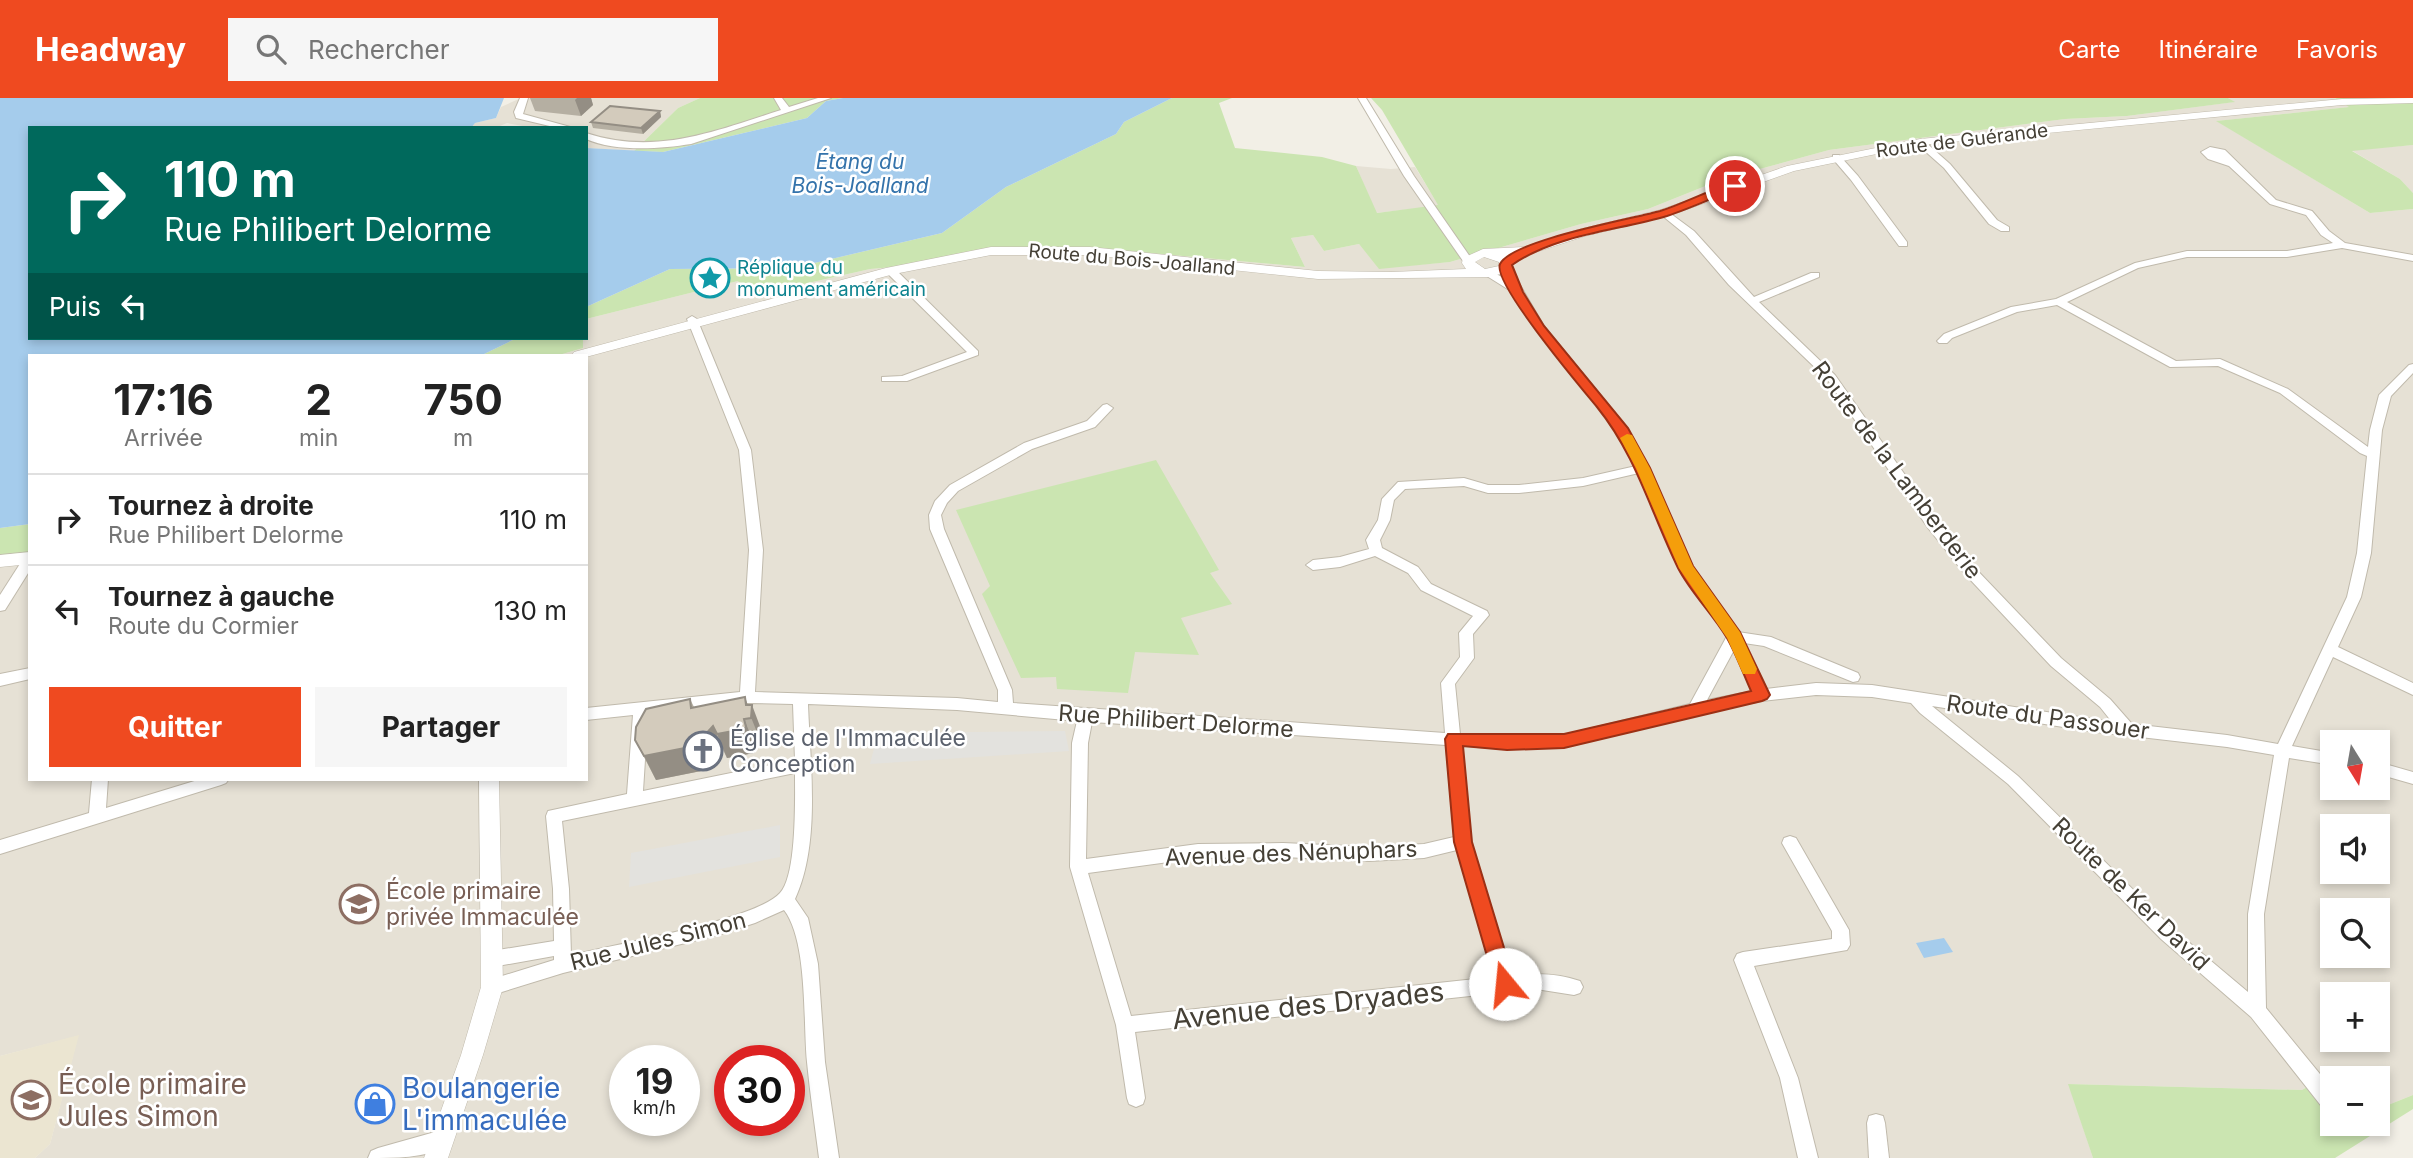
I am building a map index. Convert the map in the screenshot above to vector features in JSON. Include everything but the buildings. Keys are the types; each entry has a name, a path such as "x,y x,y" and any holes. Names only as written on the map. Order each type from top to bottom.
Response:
{"street":[{"path":"524,98 519,116 562,126"},
{"path":"778,98 786,110"},
{"path":"588,137 602,143 667,145 691,141 827,98"},
{"path":"1362,98 1451,239 1475,267 1517,292"},
{"name":"Route de Guérande","path":"1489,253 1525,251 1581,233 1664,213 1764,176 1836,157 1920,142 2198,114 2342,102 2413,100"},
{"path":"1920,142 1947,166 1993,222 2004,229"},
{"path":"1836,157 1858,180 1880,215 1903,244"},
{"path":"2230,163 2273,202 2309,213 2325,233 2343,246"},
{"name":"Route de la Lamberderie","path":"1664,213 1689,233 1733,283 1831,377 1933,525 1969,570 2056,662 2105,703 2128,730"},
{"path":"1451,239 1489,253 1506,266 1517,292 1539,327 1621,428 1643,468 1686,568 1734,636 1762,695"},
{"path":"1943,341 1967,327 2015,309 2059,302 2135,266 2162,258 2204,252 2287,254 2343,246 2413,258"},
{"name":"Route du Bois-Joalland","path":"568,354 970,253 1014,250 1090,251 1298,274 1431,275 1475,267"},
{"name":"Route de Guérande","path":"1475,267 1498,272 1525,251"},
{"path":"1475,267 1473,255 1489,253"},
{"path":"886,379 902,379 974,353 891,271"},
{"path":"1753,302 1815,275"},
{"name":"Route du Bois-Joalland","path":"582,354 736,308 838,285"},
{"path":"2059,302 2174,365 2220,362 2284,391 2364,450 2375,454"},
{"path":"693,321 745,450 756,550 747,697"},
{"path":"2257,1011 2256,914 2283,750 2354,597 2364,552 2376,430 2385,395 2413,367"},
{"path":"1006,709 1005,690 937,529 935,515 941,500 954,488 1028,446 1091,424 1107,408"},
{"path":"1376,551 1373,540 1384,520 1388,499 1402,485 1464,482 1488,489 1519,489 1583,482 1643,468"},
{"path":"1313,565 1340,562 1376,551 1413,570 1426,587 1482,615 1466,633 1467,658 1448,683 1463,842 1505,984"},
{"path":"0,561 28,558"},
{"path":"0,606 28,561"},
{"path":"1734,636 1766,641 1853,677"},
{"path":"1695,709 1734,636"},
{"path":"2329,649 2413,689"},
{"path":"0,680 28,673"},
{"name":"Route du Passouer","path":"1762,695 1816,689 1871,691 2320,757"},
{"name":"Rue Philibert Delorme","path":"588,714 747,697 800,698 957,704 1086,716 1507,743 1564,741 1762,695"},
{"name":"Route de Ker David","path":"1915,697 1924,709 2014,780 2167,934 2257,1011 2320,1089"},
{"path":"800,698 804,811 795,881 786,900 800,918 809,964 816,1062 829,1158"},
{"path":"635,800 641,708"},
{"path":"1086,716 1080,743 1078,867 1125,1025 1136,1098"},
{"path":"492,960 525,952 563,956 561,889 554,816 802,765"},
{"path":"2390,771 2413,778"},
{"path":"97,816 100,781"},
{"path":"0,846 214,781"},
{"path":"378,1158 439,1149 472,1055 492,987 489,781"},
{"name":"Avenue des Nénuphars","path":"1078,867 1198,851 1283,850 1369,854 1423,851 1463,842"},
{"path":"1790,843 1840,930 1841,945 1743,960 1789,1078 1808,1158"},
{"name":"Rue Jules Simon","path":"492,987 563,956 751,919 786,900"},
{"name":"Avenue des Dryades","path":"1125,1025 1536,981 1574,987"},
{"path":"1876,1123 1879,1158"}],"shaded area":[{"path":"521,98 700,98 678,108 634,151 588,148 588,126 523,126 507,123 500,126 473,126 496,118 501,107"},
{"path":"2228,98 2335,98 2350,107 2217,121 2370,213 2413,209 2413,1095 2390,1104 2390,1066 2320,1066 2320,1079 2302,1090 2069,1084 2093,1158 35,1158 50,1144 78,1036 0,1056 0,557 28,554 28,781 588,781 588,354 562,354 583,348 583,340 588,340 588,318 738,281 748,297 870,269 905,266 996,247 1094,248 1305,267 1291,238 1313,235 1324,251 1359,244 1379,268 1450,262 1581,224 1648,209 1723,179 1829,150 2065,119 2127,116 2234,102"},
{"path":"2413,145 2413,193 2400,179 2351,150"},
{"path":"1356,166 1391,169 1415,167 1439,206 1376,213"},
{"path":"1065,731 1069,751 870,764 878,733"},
{"path":"780,825 780,857 629,887 631,853"},
{"name":"École primaire Jules Simon","path":"79,1035 50,1144 35,1158 0,1158 0,1056"}],"green space":[{"path":"700,98 843,98 826,101 807,118 663,152 634,151 678,108"},
{"path":"1172,98 1232,98 1219,103 1235,148 1322,157 1356,166 1377,213 1438,205 1382,110 1371,98 2228,98 2235,102 2127,116 2065,119 1829,150 1723,179 1648,209 1581,224 1450,262 1379,269 1359,244 1324,251 1313,235 1291,238 1305,267 1094,248 996,247 905,266 870,269 747,297 738,281 588,318 588,306 670,269 793,268 942,233 1006,187 1116,134 1124,122"},
{"path":"2335,98 2413,98 2413,145 2352,151 2400,179 2413,193 2413,209 2370,213 2216,121 2349,107"},
{"path":"513,340 583,340 583,348 562,354 484,354"},
{"path":"1156,460 1219,570 1210,573 1232,604 1181,618 1199,655 1135,652 1128,693 1057,689 1056,677 1021,678 982,594 990,586 956,510"},
{"path":"28,524 28,554 0,557 0,528"},
{"path":"2320,1079 2320,1136 2370,1136 2335,1158 2093,1158 2068,1084 2302,1090"},
{"path":"2413,1095 2413,1109 2390,1123 2390,1104"}],"water":[{"path":"0,98 504,98 496,118 473,126 28,126 28,340 513,340 484,354 28,354 28,524 0,528"},
{"name":"Étang du Bois-Joalland","path":"843,98 1172,98 1124,122 1116,134 1006,187 942,233 793,268 670,269 588,306 588,148 663,152 807,118 826,101"},
{"path":"1944,938 1953,952 1924,958 1916,943"}],"slow traffic":[{"path":"1627,438 1643,468 1686,568 1734,636 1749,669"}],"place":[{"name":"Réplique du monument américain","path":"710,278"},
{"name":"Église de l'Immaculée Conception","path":"703,751"},
{"name":"École primaire privée Immaculée","path":"359,904"},
{"name":"École primaire Jules Simon","path":"31,1100"},
{"name":"Boulangerie L'immaculée","path":"375,1104"}],"route":[{"path":"1505,984 1463,842 1454,739 1507,743 1564,741 1762,695 1734,636 1686,568 1643,468 1621,428 1600,398 1539,327 1517,292 1505,268 1506,264 1525,251 1581,233 1664,213 1735,186"}]}
